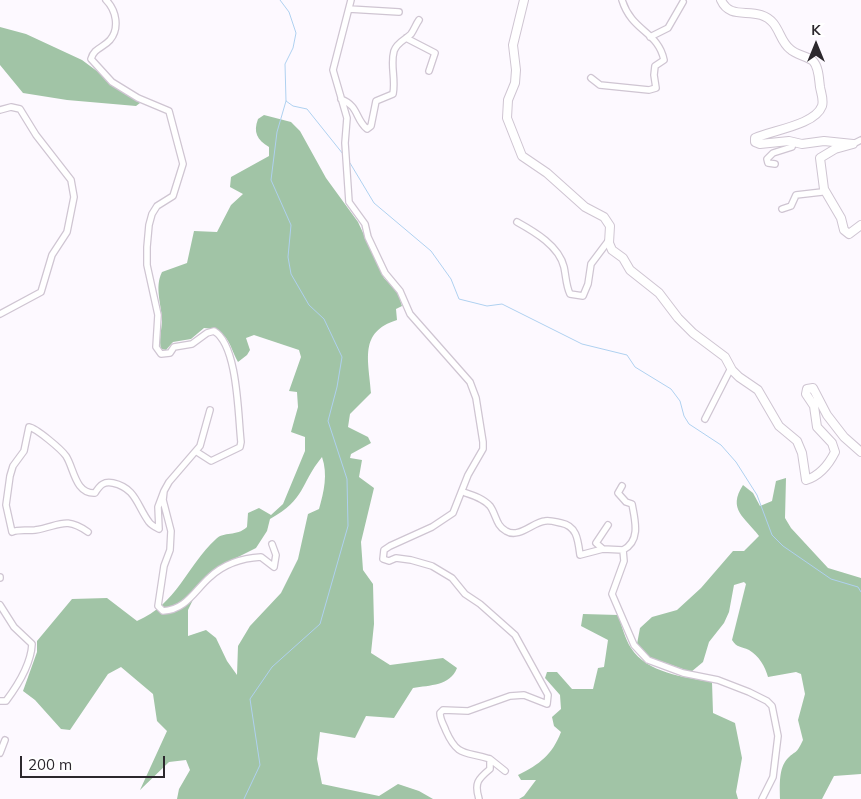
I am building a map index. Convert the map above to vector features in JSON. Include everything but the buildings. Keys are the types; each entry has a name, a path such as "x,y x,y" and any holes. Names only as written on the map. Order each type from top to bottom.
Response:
{"street":[{"path":"106,0 114,12 115,32 110,40 93,52 91,59 112,82 138,98 169,111 183,164 173,196 157,206 149,225 147,265 158,315 156,347 161,354 170,353 174,347 192,344 207,333 214,331 219,334 232,360 240,447 212,461 197,452"},
{"path":"351,0 333,70 347,118 345,143 349,202 365,224 368,236 385,273 400,290 410,314 465,376 474,390 483,449 468,475 463,492 453,513 432,527 390,546 382,554 383,558 389,561 406,559 432,566 452,578 465,594 480,604 515,635 547,688 547,704 524,695 510,696 468,711 443,710 440,713 441,720 455,748 467,755 490,759 505,771"},
{"path":"524,0 513,45 516,70 515,83 508,100 508,118 522,156 547,173 585,207 604,217 610,226 609,240 612,250 623,258 630,270 659,293 678,318 693,333 725,357 739,377 758,390 779,426 797,441 802,452 806,480 813,478 829,462 835,452 832,443 817,427 814,406 806,394 807,389 813,388 827,415 844,437 861,452"},
{"path":"591,78 600,85 649,90 656,88 655,66 664,60 661,46 637,26 626,12 622,0"},
{"path":"721,0 723,5 731,12 760,15 769,20 779,29 788,49 813,61 817,67 823,104 818,115 806,121 762,134 755,138 754,142 802,144 824,141 853,144"},
{"path":"650,36 668,28 683,2"},
{"path":"349,9 400,12"},
{"path":"341,99 351,103 367,129 371,126 376,101 393,94 395,79 392,61 395,49 412,33 419,20"},
{"path":"406,38 435,53 429,71"},
{"path":"0,110 12,107 20,109 36,136 71,180 74,198 67,232 52,255 41,292 0,314"},
{"path":"861,140 830,151 820,158 824,189 841,218 846,233 853,233 861,225"},
{"path":"775,164 768,163 767,159 773,153 792,147 793,143"},
{"path":"782,209 791,206 796,195 822,192 824,189"},
{"path":"518,222 547,241 559,255 564,266 568,290 570,294 575,296 583,296 588,284 591,264 609,240"},
{"path":"705,419 731,368"},
{"path":"88,532 76,524 65,522 35,530 12,532 6,504 10,476 13,466 24,451 28,427 37,430 65,455 82,488 95,494 100,485 108,482 121,485 132,492 150,523 159,529 158,507 164,491 168,482 197,452 210,410"},
{"path":"463,492 482,500 490,506 495,519 507,532 514,533 535,524 555,521 568,524 573,528 580,555 603,549 623,550 633,542 636,523 632,504 626,502 618,493 622,486"},
{"path":"164,491 163,500 172,531 170,550 164,566 158,600 158,606 163,611 181,606 198,592 209,577 238,561 261,557 274,567 276,555 272,544"},
{"path":"603,549 599,547 596,540 608,525"},
{"path":"623,550 624,561 612,594 634,645 641,653 648,660 658,665 682,674 718,680 749,692 767,701 772,706 778,736 773,777 762,799"},
{"path":"0,605 14,627 32,644 31,656 16,687 6,701 0,701"},
{"path":"0,753 5,740"},
{"path":"479,799 477,779 490,769 490,759"}],"green space":[{"path":"0,27 26,34 82,60 140,103 136,106 67,100 23,93 0,65"},
{"path":"264,115 291,122 300,131 326,178 358,222 384,278 398,293 402,306 396,309 397,320 385,325 376,332 371,340 368,359 371,393 350,414 348,427 368,437 371,443 351,454 350,458 362,460 359,477 374,488 361,542 363,570 373,584 374,624 371,653 390,665 443,658 457,668 450,678 439,684 413,688 394,718 366,716 355,738 320,732 317,759 322,784 379,796 398,784 419,791 433,799 177,799 179,789 190,770 186,760 169,762 140,790 167,731 157,721 153,694 121,667 108,674 70,730 61,729 35,700 23,691 37,652 37,641 72,599 107,598 137,621 151,614 172,595 216,539 223,535 239,532 247,527 248,513 259,508 271,515 283,504 305,451 305,437 291,432 298,407 297,392 289,391 301,357 299,350 254,335 246,338 250,350 238,362 227,339 223,335 218,331 204,328 191,339 173,342 166,350 161,349 160,346 162,316 158,290 162,272 187,263 194,231 217,232 231,205 243,194 230,187 231,177 269,156 269,147 262,142 256,132 258,119","holes":["322,457 325,483 319,509 308,514 298,559 281,593 250,626 238,646 237,675 227,661 216,638 206,630 188,636 188,610 202,581 226,563 256,548 267,531 270,519 282,512 296,498"]},
{"path":"786,478 785,518 791,528 828,568 861,578 861,774 834,776 822,799 780,799 780,778 783,767 803,740 798,720 805,694 801,674 796,672 768,677 759,658 749,650 737,646 732,640 746,584 744,582 734,585 729,612 724,623 709,642 703,662 691,672 649,657 637,644 640,628 652,617 677,610 701,588 733,551 744,551 759,536 737,507 737,501 743,485 753,493 760,506 772,501 776,481"},
{"path":"583,614 618,615 625,637 631,648 646,663 667,672 712,682 713,713 735,723 742,758 736,792 738,799 519,799 524,796 536,780 521,780 518,775 533,767 549,753 561,732 554,726 552,717 561,709 560,695 545,678 547,672 557,672 572,689 593,689 598,668 604,667 608,640 581,626"}],"waterway":[{"path":"280,0 289,12 296,33 293,48 285,64 286,101 293,106 307,109 343,154"},
{"path":"244,799 260,765 250,699 272,667 320,624 348,526 347,479 328,421 337,387 342,357 324,319 309,305 291,274 288,257 291,225 271,180 277,132 286,101"},
{"path":"350,163 374,203 431,251 451,279 459,299 487,306 502,304 582,344 627,355 635,367 671,389 680,401 684,416 689,424 721,445 736,462 757,495 772,535 783,546 831,579 858,587 861,592"}]}
